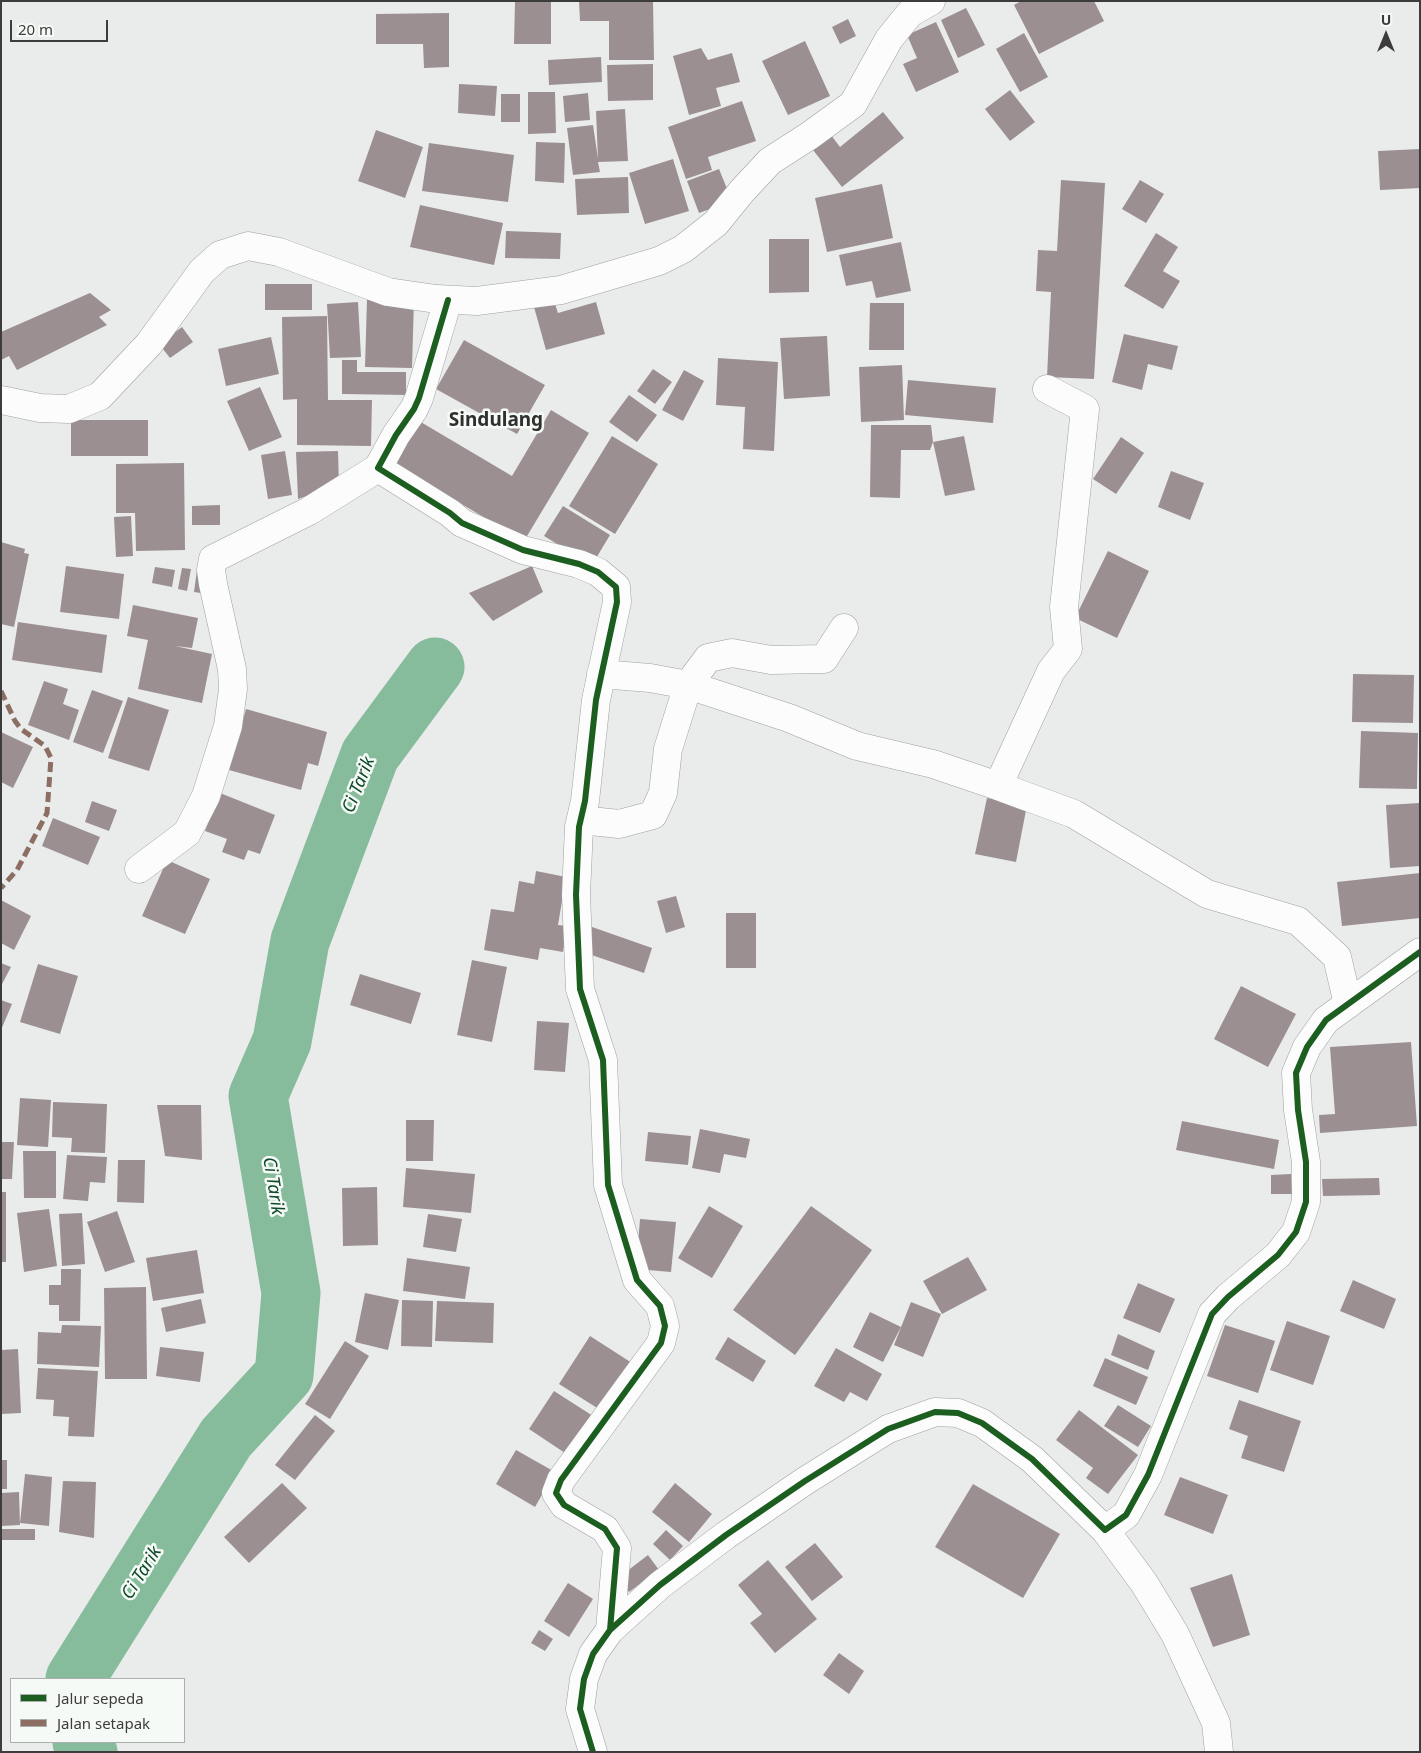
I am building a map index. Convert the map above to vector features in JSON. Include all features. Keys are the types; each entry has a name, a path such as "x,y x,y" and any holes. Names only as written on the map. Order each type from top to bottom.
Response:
{"street":[{"path":"1,400 40,408 68,409 100,396 149,344 202,271 220,255 248,246 279,252 388,292 448,300 477,301 562,290 659,261 683,249 716,223 770,161 809,136 852,104 889,39 910,13 931,1"},
{"path":"139,869 187,833 206,796 228,726 233,679 213,584 211,570 213,559 309,512 378,468 396,435 417,404 448,300"},
{"path":"998,786 1051,671 1068,649 1064,607 1085,409 1047,390"},
{"path":"378,468 450,513 462,523 523,550 579,564 607,580 617,602 596,700 584,801 579,827 576,864 580,989 603,1060 608,1185 637,1280 660,1306 665,1326 661,1343 562,1480 556,1493 564,1504 605,1529 617,1548 610,1630"},
{"path":"581,820 620,824 653,815 664,792 668,749 688,685 708,658 732,653 771,660 824,659 844,628"},
{"path":"601,674 650,678 688,685 789,718 857,746 932,764 1074,814 1207,894 1298,921 1337,958 1348,1004"},
{"path":"1105,1530 1126,1515 1148,1475 1212,1314 1228,1297 1278,1255 1296,1232 1306,1202 1306,1162 1298,1110 1296,1073 1307,1047 1326,1020 1420,952"},
{"path":"593,1752 580,1709 584,1679 593,1654 610,1630 660,1585 726,1535 805,1481 888,1429 935,1412 958,1413 982,1423 1032,1459 1105,1530 1144,1583 1175,1634 1216,1723 1219,1752"}],"building":[{"path":"515,1 551,1 551,44 514,44"},
{"path":"579,1 653,1 654,60 609,60 609,21 580,21"},
{"path":"1021,1 1094,1 1104,21 1039,54 1014,5"},
{"path":"966,8 985,45 958,58 941,20"},
{"path":"449,13 449,67 424,68 423,44 376,44 376,14"},
{"path":"848,19 856,36 840,44 832,27"},
{"path":"936,22 959,72 916,92 903,64 917,58 907,35"},
{"path":"1024,33 1048,77 1020,92 996,49"},
{"path":"805,41 830,96 788,115 762,61"},
{"path":"701,48 708,60 732,53 740,82 716,88 721,106 689,115 673,56"},
{"path":"601,57 602,82 549,85 548,60"},
{"path":"653,64 653,100 608,101 607,65"},
{"path":"459,84 497,86 495,116 458,113"},
{"path":"1010,90 1035,122 1010,141 985,109"},
{"path":"528,92 555,92 556,133 528,134"},
{"path":"588,93 590,120 565,122 563,96"},
{"path":"501,94 520,94 520,122 501,122"},
{"path":"742,101 756,141 708,157 712,170 686,179 668,127"},
{"path":"625,109 628,161 598,162 600,172 573,175 567,128 593,125 598,159 596,111"},
{"path":"883,112 904,138 842,187 813,150 831,135 840,147"},
{"path":"376,130 423,147 405,198 358,181"},
{"path":"536,142 565,143 564,183 535,181"},
{"path":"429,143 514,155 508,202 422,191"},
{"path":"1420,149 1420,188 1380,190 1378,151"},
{"path":"673,159 689,211 645,224 629,173"},
{"path":"719,169 732,201 699,213 687,181"},
{"path":"628,177 629,213 577,215 575,179"},
{"path":"1061,180 1105,183 1094,379 1047,377 1051,292 1036,291 1038,250 1057,251"},
{"path":"1140,180 1164,194 1146,223 1122,209"},
{"path":"882,184 893,238 827,252 815,198"},
{"path":"420,205 503,223 494,265 410,247"},
{"path":"506,231 561,233 560,259 505,258"},
{"path":"1156,233 1178,247 1163,271 1180,281 1163,309 1124,286"},
{"path":"769,239 809,239 809,292 769,293"},
{"path":"901,242 911,291 876,298 872,281 846,286 839,255"},
{"path":"265,284 312,284 312,310 265,310"},
{"path":"90,293 111,310 99,317 107,325 17,370 9,356 1,360 1,332"},
{"path":"367,299 414,300 412,368 365,367"},
{"path":"554,301 558,313 596,302 605,334 546,350 534,307"},
{"path":"358,302 361,357 330,358 327,304"},
{"path":"870,303 904,303 904,350 869,350"},
{"path":"327,316 328,400 372,400 371,446 297,445 297,399 283,400 282,317"},
{"path":"182,327 193,342 170,358 159,344"},
{"path":"1124,334 1178,346 1172,370 1148,364 1142,390 1112,382"},
{"path":"827,336 830,396 784,399 780,338"},
{"path":"271,337 279,374 226,386 218,349"},
{"path":"464,340 545,385 517,434 436,389"},
{"path":"718,358 778,362 774,451 743,449 745,407 716,405"},
{"path":"342,360 357,360 357,372 406,372 406,395 342,394"},
{"path":"902,365 904,420 861,422 859,367"},
{"path":"653,369 672,382 655,404 637,391"},
{"path":"684,370 704,381 683,421 662,410"},
{"path":"908,380 996,388 993,423 905,415"},
{"path":"260,387 282,437 249,451 227,401"},
{"path":"629,395 657,415 637,442 609,422"},
{"path":"551,410 589,433 524,541 389,461 414,418 512,476"},
{"path":"71,420 148,420 148,456 71,456"},
{"path":"871,425 931,425 933,442 930,450 901,450 900,498 870,497"},
{"path":"612,436 658,464 615,534 569,506"},
{"path":"964,436 975,490 945,496 933,442"},
{"path":"1121,437 1144,453 1116,494 1093,479"},
{"path":"285,451 292,495 268,499 261,455"},
{"path":"338,451 339,485 298,499 296,452"},
{"path":"184,463 185,550 136,551 135,513 116,513 116,464"},
{"path":"1171,471 1204,483 1190,520 1158,507"},
{"path":"220,505 220,525 192,525 192,506"},
{"path":"563,506 610,535 592,565 544,536"},
{"path":"131,516 133,556 116,557 114,517"},
{"path":"1,542 25,549 24,553 29,554 14,627 1,624"},
{"path":"1108,551 1149,571 1117,638 1075,618"},
{"path":"66,566 124,574 119,619 60,612"},
{"path":"532,566 543,592 493,621 469,593"},
{"path":"155,567 175,570 172,587 152,583"},
{"path":"182,568 191,569 187,591 178,589"},
{"path":"197,570 210,572 207,594 194,592"},
{"path":"133,605 198,618 192,648 175,646 212,654 202,703 138,689 148,640 127,636"},
{"path":"18,622 107,635 102,673 12,660"},
{"path":"1353,674 1414,675 1413,723 1352,722"},
{"path":"44,681 68,689 63,704 79,710 69,740 28,725"},
{"path":"92,690 123,701 103,753 73,742"},
{"path":"128,697 169,710 149,771 108,758"},
{"path":"246,709 327,732 318,766 308,763 301,790 229,770"},
{"path":"1361,731 1418,733 1417,789 1359,788"},
{"path":"1,732 33,747 13,788 1,782"},
{"path":"220,793 275,815 260,854 248,850 244,860 222,852 227,839 205,831"},
{"path":"987,798 1027,805 1016,862 975,854"},
{"path":"92,801 117,810 109,831 85,822"},
{"path":"1420,803 1420,866 1390,868 1386,805"},
{"path":"53,818 100,837 88,865 42,846"},
{"path":"167,860 210,879 185,934 142,916"},
{"path":"536,871 566,877 558,925 567,926 563,952 540,948 538,960 484,950 491,909 514,912 519,881 534,884"},
{"path":"1420,873 1420,918 1342,926 1337,882"},
{"path":"676,896 685,927 666,933 657,901"},
{"path":"1,900 31,916 14,950 1,943"},
{"path":"726,913 756,913 756,968 726,968"},
{"path":"592,927 652,948 644,973 583,952"},
{"path":"472,960 507,967 492,1042 457,1035"},
{"path":"1,963 11,967 1,986"},
{"path":"38,964 78,976 60,1034 20,1022"},
{"path":"360,974 421,993 411,1024 350,1005"},
{"path":"1241,986 1296,1014 1268,1067 1214,1039"},
{"path":"1,1000 12,1004 1,1030"},
{"path":"537,1021 569,1023 565,1072 534,1070"},
{"path":"1411,1042 1417,1126 1320,1133 1319,1115 1335,1114 1330,1047"},
{"path":"20,1098 51,1100 48,1147 17,1145"},
{"path":"53,1102 107,1104 105,1153 71,1152 72,1138 52,1137"},
{"path":"157,1105 201,1105 202,1160 165,1156"},
{"path":"406,1120 434,1120 433,1161 406,1161"},
{"path":"1182,1121 1279,1140 1274,1169 1176,1150"},
{"path":"700,1129 750,1139 746,1158 724,1154 720,1173 692,1168"},
{"path":"648,1132 691,1136 688,1165 645,1161"},
{"path":"1,1142 14,1142 12,1179 1,1179"},
{"path":"23,1151 56,1151 56,1198 24,1198"},
{"path":"67,1155 107,1157 105,1183 90,1182 88,1201 63,1199"},
{"path":"118,1160 145,1160 144,1203 117,1202"},
{"path":"406,1168 475,1174 471,1213 403,1207"},
{"path":"1291,1174 1292,1194 1271,1194 1271,1175"},
{"path":"1379,1178 1380,1195 1323,1196 1322,1179"},
{"path":"377,1187 378,1245 343,1246 342,1188"},
{"path":"1,1192 6,1192 6,1262 1,1262"},
{"path":"709,1206 743,1226 712,1278 678,1258"},
{"path":"811,1206 872,1250 795,1355 733,1310"},
{"path":"49,1209 57,1266 24,1272 17,1213"},
{"path":"117,1211 135,1262 105,1272 87,1222"},
{"path":"82,1213 85,1264 62,1266 59,1214"},
{"path":"428,1214 462,1219 456,1252 423,1247"},
{"path":"640,1219 676,1222 671,1272 636,1269"},
{"path":"197,1250 204,1293 153,1301 146,1258"},
{"path":"968,1257 987,1290 942,1314 923,1281"},
{"path":"407,1258 470,1267 465,1299 403,1291"},
{"path":"61,1269 81,1269 80,1321 59,1321 59,1305 49,1305 49,1285 61,1285"},
{"path":"1353,1280 1396,1299 1384,1329 1340,1311"},
{"path":"1138,1283 1175,1299 1160,1333 1123,1318"},
{"path":"146,1287 147,1379 105,1379 104,1288"},
{"path":"365,1293 399,1300 388,1350 355,1342"},
{"path":"201,1299 206,1323 166,1332 161,1308"},
{"path":"402,1300 433,1301 432,1347 401,1346"},
{"path":"437,1301 494,1303 493,1343 435,1341"},
{"path":"911,1302 941,1314 923,1357 894,1345"},
{"path":"870,1312 901,1327 883,1362 853,1347"},
{"path":"1287,1321 1330,1336 1313,1385 1270,1370"},
{"path":"62,1325 101,1326 99,1367 37,1364 38,1332 61,1333"},
{"path":"1225,1325 1275,1341 1258,1393 1207,1376"},
{"path":"1118,1334 1155,1351 1148,1370 1111,1355"},
{"path":"590,1336 632,1363 602,1411 559,1384"},
{"path":"728,1337 766,1361 753,1382 715,1359"},
{"path":"345,1341 369,1356 330,1419 305,1404"},
{"path":"160,1347 204,1352 200,1382 156,1376"},
{"path":"836,1348 882,1374 867,1401 850,1392 844,1402 814,1386"},
{"path":"18,1349 21,1413 1,1414 1,1350"},
{"path":"1105,1358 1148,1377 1136,1405 1093,1386"},
{"path":"38,1368 98,1371 94,1437 68,1436 69,1417 53,1416 54,1400 36,1399"},
{"path":"554,1391 593,1416 568,1455 529,1429"},
{"path":"1239,1400 1301,1421 1284,1472 1241,1458 1248,1436 1229,1429"},
{"path":"1118,1405 1151,1426 1138,1447 1104,1426"},
{"path":"1079,1410 1138,1455 1108,1494 1086,1478 1093,1468 1056,1440"},
{"path":"315,1415 335,1431 295,1480 275,1465"},
{"path":"516,1450 555,1472 535,1507 496,1484"},
{"path":"1,1460 7,1460 7,1489 1,1489"},
{"path":"25,1474 52,1477 49,1526 20,1523"},
{"path":"1180,1477 1228,1495 1213,1534 1164,1515"},
{"path":"63,1481 96,1482 94,1538 59,1532"},
{"path":"282,1483 307,1508 249,1563 224,1537"},
{"path":"675,1483 712,1514 689,1542 652,1512"},
{"path":"973,1484 1060,1534 1023,1598 935,1547"},
{"path":"19,1492 20,1525 1,1526 1,1493"},
{"path":"1,1529 35,1529 35,1540 1,1540"},
{"path":"666,1530 683,1546 670,1560 653,1544"},
{"path":"815,1543 843,1577 812,1601 785,1567"},
{"path":"648,1555 659,1570 629,1592 618,1578"},
{"path":"768,1560 817,1619 775,1653 750,1623 762,1614 738,1585"},
{"path":"1232,1574 1250,1635 1213,1647 1190,1588"},
{"path":"568,1583 593,1599 569,1637 544,1621"},
{"path":"539,1630 553,1639 545,1651 531,1643"},
{"path":"839,1653 864,1671 849,1694 823,1675"}],"waterway":[{"name":"Ci Tarik","path":"76,1678 226,1438 284,1375 291,1293 258,1096 282,1041 300,941 370,755 435,667"},
{"name":"Ci Tarik","path":"83,1743 88,1752"}],"marked path":[{"path":"1,691 15,721 21,729 45,746 51,758 47,813 17,870 1,888"}],"cycle path":[{"path":"448,300 419,398 378,468 450,513 462,523 523,550 579,564 598,572 616,587 617,602 596,700 585,801 579,827 576,895 580,989 603,1060 608,1185 637,1280 660,1306 665,1326 661,1343 561,1480 556,1493 564,1505 605,1529 617,1548 610,1630"},
{"path":"593,1752 580,1709 584,1679 593,1654 610,1630 660,1585 726,1535 805,1481 888,1429 935,1412 958,1413 982,1423 1032,1459 1105,1530 1126,1515 1148,1475 1212,1314 1228,1297 1278,1255 1296,1232 1306,1202 1306,1162 1298,1110 1296,1073 1307,1047 1326,1020 1420,952"}],"district":[{"name":"Sindulang","path":"496,421"}]}
